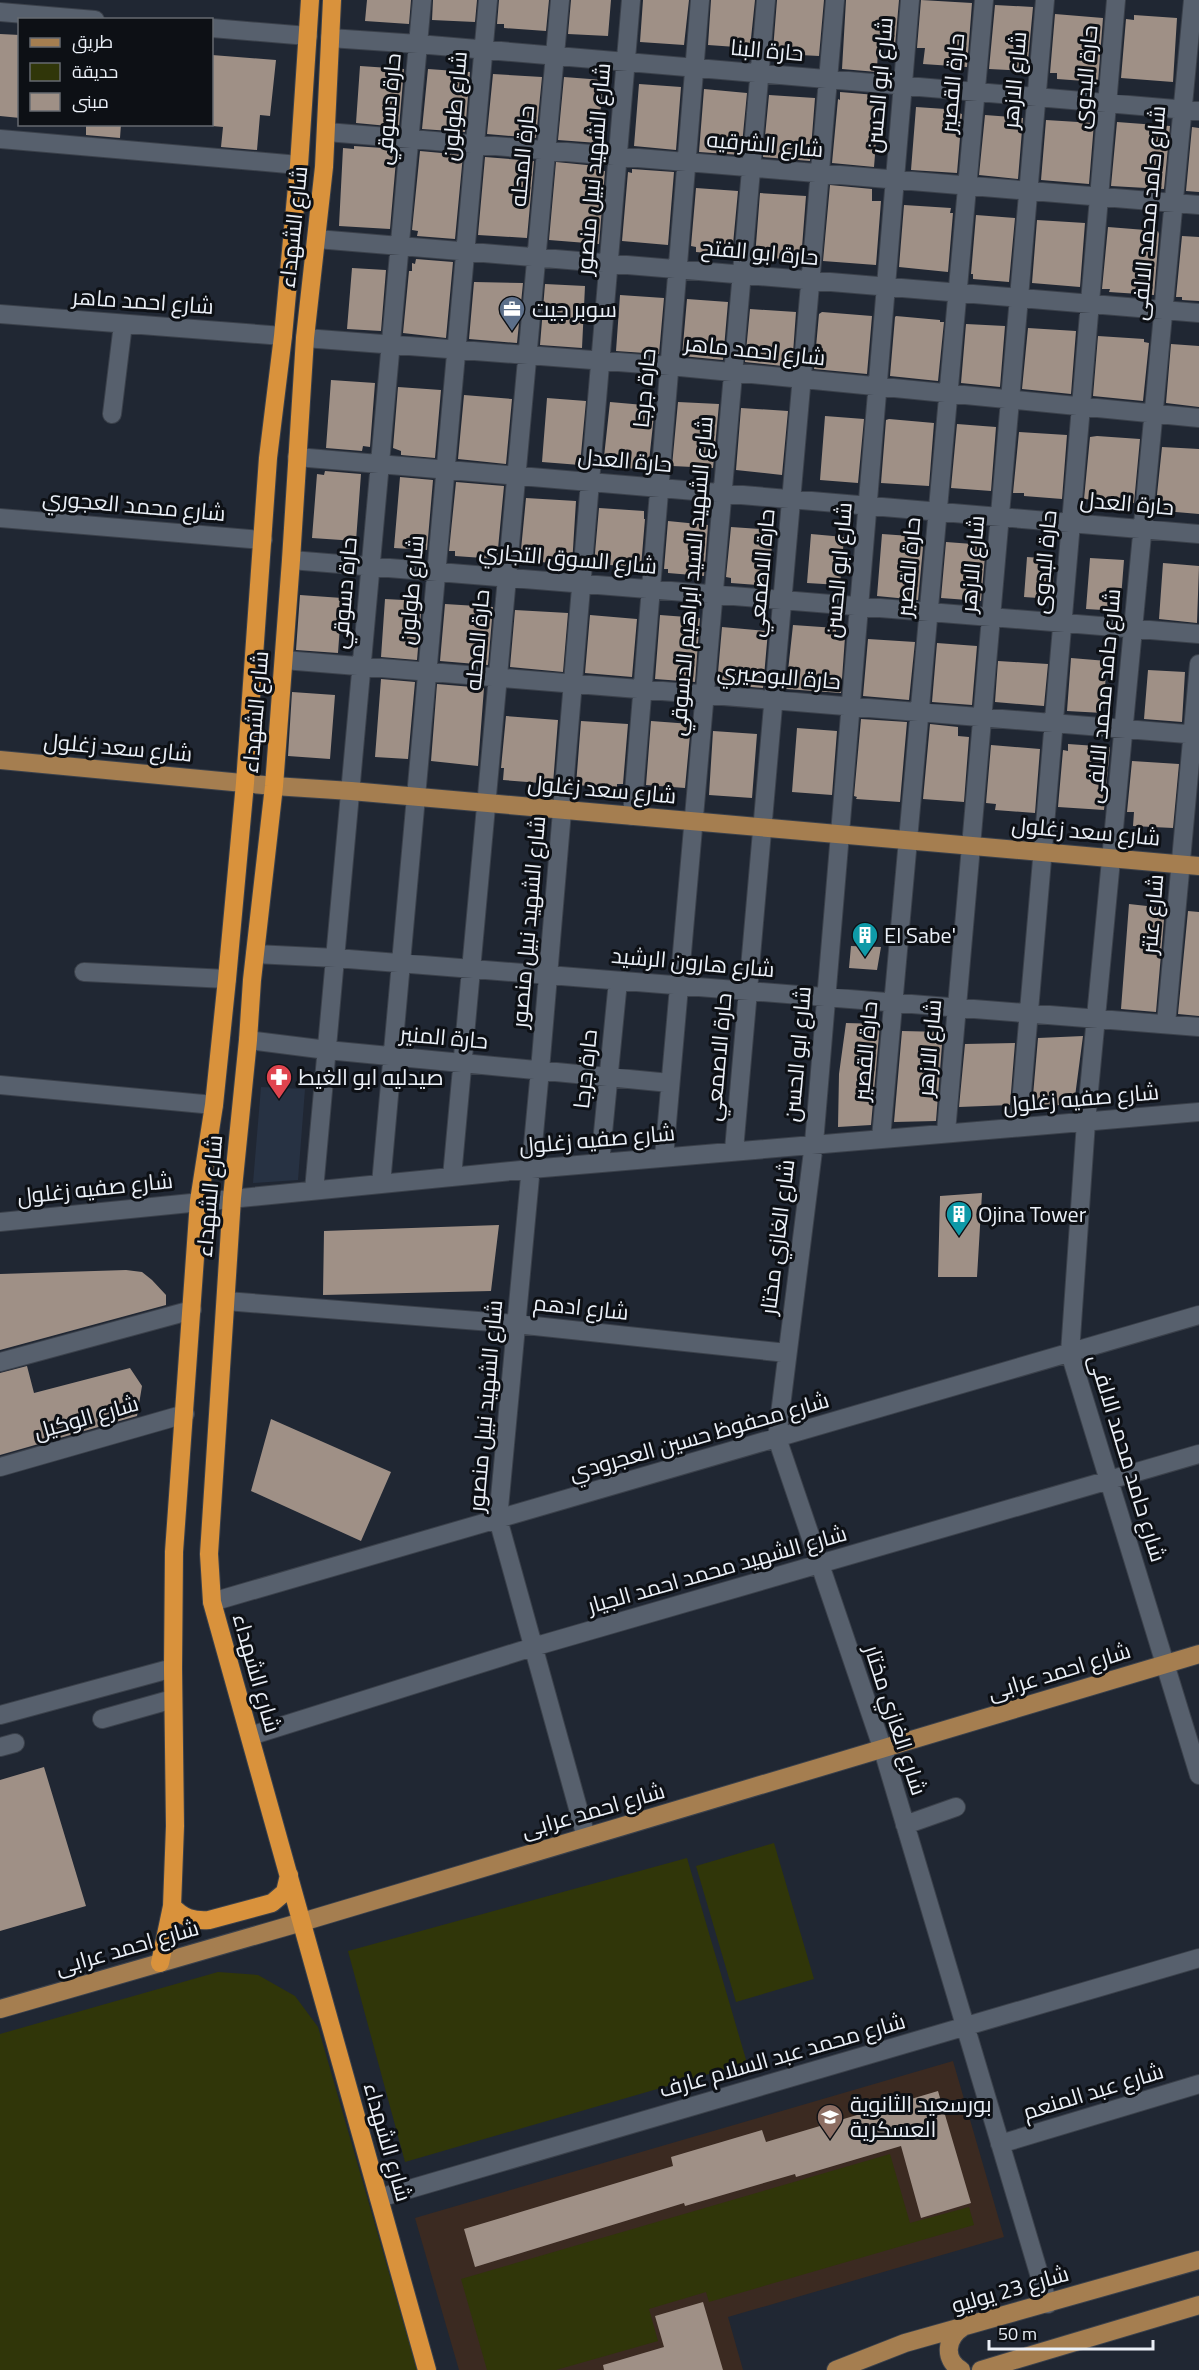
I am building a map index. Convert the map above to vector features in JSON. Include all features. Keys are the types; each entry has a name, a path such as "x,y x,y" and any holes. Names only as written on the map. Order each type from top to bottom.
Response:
{"highway":[{"name":"شارع الشهداء","path":"160,1963 172,1906 175,1826 174,1552 199,1201 214,1104 228,979 245,783 268,458 283,336 299,165 310,0"},
{"name":"شارع الشهداء","path":"332,0 327,132 305,338 274,786 255,954 232,1198 209,1554 212,1602 427,2370"},
{"path":"172,1906 179,1914 198,1921 240,1912 279,1899 285,1892 289,1875"}],"main road":[{"name":"شارع سعد زغلول","path":"0,760 1199,866"},
{"name":"شارع احمد عرابى","path":"0,2008 302,1922 1199,1654"},
{"name":"شارع 23 يوليو","path":"836,2370 865,2366 905,2343 1199,2260"},
{"path":"981,2370 1199,2304"},
{"path":"961,2370 951,2361 948,2345 951,2338 963,2327"}],"street":[{"name":"حارة دسوقي","path":"314,1190 422,0"},
{"name":"شارع طولون","path":"381,1184 488,0"},
{"name":"حارة المحله","path":"452,1177 560,0"},
{"name":"شارع الشهيد نبيل منصور","path":"586,1837 498,1519 540,1070 632,0"},
{"name":"حارة جرجا","path":"632,816 700,0"},
{"name":"شارع الشهيد السيد ابراهيم الدسوقي","path":"664,1157 766,0"},
{"name":"حارة الاصمعي","path":"734,1150 835,0"},
{"name":"شارع ابو الحسن","path":"814,1143 910,0"},
{"name":"حارة القصير","path":"881,1138 984,0"},
{"name":"شارع الازهر","path":"946,1132 1045,0"},
{"name":"حارة البدوى","path":"1019,1127 1116,0"},
{"name":"شارع حامد محمد الالفى","path":"1192,0 1190,111 1173,203 1086,1122 1070,1353 1199,1775"},
{"path":"0,12 71,18"},
{"path":"213,28 308,36"},
{"name":"حارة البنا","path":"330,38 1190,111"},
{"name":"شارع الشرقيه","path":"327,132 1199,205"},
{"path":"0,139 299,165"},
{"name":"حارة ابو الفتح","path":"317,239 1199,313"},
{"name":"شارع احمد ماهر","path":"0,314 283,336"},
{"path":"112,414 123,324"},
{"name":"شارع احمد ماهر","path":"305,338 670,366 1199,418"},
{"name":"حارة العدل","path":"297,458 1199,534"},
{"name":"شارع محمد العجوري","path":"0,519 263,540"},
{"name":"شارع السوق التجاري","path":"291,560 1199,634"},
{"name":"حارة البوصيري","path":"284,660 1196,734"},
{"name":"شارع عنتر","path":"1166,1024 1180,864 1196,734 1199,664"},
{"name":"شارع هارون الرشيد","path":"255,954 401,963 1199,1027"},
{"path":"84,972 228,979"},
{"name":"حارة جرجا","path":"600,1163 618,981"},
{"name":"حارة المنير","path":"248,1040 327,1050 670,1083"},
{"path":"0,1085 214,1104"},
{"name":"شارع صفيه زغلول","path":"0,1222 734,1150 1199,1112"},
{"name":"شارع الغازي مختار","path":"814,1143 777,1438 883,1750 1048,2304"},
{"name":"شارع ادهم","path":"226,1301 516,1324 787,1353"},
{"path":"0,1362 192,1310"},
{"name":"شارع محفوظ حسين العجرودي","path":"212,1602 1199,1316"},
{"name":"شارع الوكيل","path":"0,1467 184,1413"},
{"name":"شارع الشهيد محمد احمد الجيار","path":"250,1736 533,1647 1199,1454"},
{"path":"0,1715 173,1668"},
{"path":"102,1719 173,1699"},
{"path":"905,1825 956,1807"},
{"name":"شارع محمد عبد السلام عارف","path":"379,2198 1199,1958"},
{"name":"شارع عبد المنعم","path":"1000,2144 1199,2084"}],"shaded area":[{"path":"261,1087 305,1089 298,1180 253,1183"},
{"name":"بورسعيد الثانوية العسكرية","path":"953,2061 1004,2237 728,2317 743,2370 459,2370 415,2218"}],"green space":[{"path":"774,1843 814,1979 736,2002 696,1866"},
{"path":"687,1858 747,2063 405,2162 348,1951"},
{"path":"218,1972 258,1975 295,1996 318,2027 417,2370 0,2370 0,2034"},
{"path":"890,2154 910,2223 969,2207 974,2225 709,2302 706,2292 649,2309 658,2341 556,2370 487,2370 461,2279"}],"building":[{"path":"367,0 411,0 409,24 365,21"},
{"path":"433,0 477,0 475,22 432,20"},
{"path":"499,0 549,0 546,31 504,28 504,24 497,24"},
{"path":"571,0 611,0 608,36 568,34"},
{"path":"643,0 689,0 684,45 640,42"},
{"path":"711,0 755,0 750,48 708,45"},
{"path":"777,0 824,0 819,56 781,54 781,51 773,50"},
{"path":"846,0 899,0 895,46 878,45 877,72 842,69"},
{"path":"921,0 972,3 967,67 923,64 925,48 917,48"},
{"path":"995,5 1033,7 1027,71 989,69"},
{"path":"1055,14 1103,18 1098,82 1057,79 1057,73 1050,73"},
{"path":"1134,15 1177,18 1173,82 1121,78 1126,19 1134,20"},
{"path":"0,34 18,35 18,118 0,116"},
{"path":"213,55 276,60 270,116 260,115 257,150 221,147 223,127 212,126"},
{"path":"360,66 404,69 399,127 356,123"},
{"path":"428,69 470,72 465,132 422,129"},
{"path":"493,74 542,77 536,138 487,134"},
{"path":"564,77 603,80 598,143 558,140"},
{"path":"639,84 681,87 676,150 634,146"},
{"path":"704,89 747,93 741,155 699,152"},
{"path":"840,92 876,95 876,106 879,106 874,167 832,163"},
{"path":"769,95 815,98 810,161 763,157"},
{"path":"916,107 960,110 959,113 962,114 957,173 911,170"},
{"path":"985,115 1023,118 1018,179 979,175"},
{"path":"1046,120 1094,123 1089,184 1041,180"},
{"path":"1117,122 1170,126 1164,189 1111,186"},
{"path":"86,126 121,126 120,138 86,135"},
{"path":"1192,127 1199,128 1199,192 1186,191"},
{"path":"354,146 397,149 390,229 339,226 343,148 354,149"},
{"path":"420,151 463,155 455,239 417,236 418,231 412,230"},
{"path":"485,157 534,161 527,238 478,235"},
{"path":"556,162 597,166 596,170 605,171 599,244 549,240"},
{"path":"632,169 674,172 668,245 622,241 628,172 632,173"},
{"path":"830,185 872,189 872,201 881,201 876,265 823,261"},
{"path":"696,188 738,191 732,255 696,252 696,247 691,246"},
{"path":"760,193 806,196 801,260 755,257"},
{"path":"904,205 951,208 950,213 953,213 948,272 899,267"},
{"path":"976,215 1015,218 1009,282 973,279 973,274 971,274"},
{"path":"1037,220 1085,223 1080,287 1032,283"},
{"path":"1108,227 1158,231 1154,295 1109,292 1110,289 1102,289"},
{"path":"1182,236 1199,237 1199,301 1182,300 1182,297 1176,297"},
{"path":"416,259 453,262 446,338 403,333 409,271 412,271 412,263 415,264"},
{"path":"352,268 386,270 381,331 347,329"},
{"path":"474,282 523,283 517,343 469,339"},
{"path":"545,284 585,286 582,348 540,345"},
{"path":"620,295 664,298 659,354 616,351"},
{"path":"687,299 728,302 723,360 682,356"},
{"path":"750,309 796,312 792,367 745,362"},
{"path":"822,312 872,316 867,374 814,369 819,314"},
{"path":"896,316 944,322 938,381 890,376"},
{"path":"966,324 1005,326 1000,387 961,383"},
{"path":"1028,328 1076,331 1071,394 1022,389"},
{"path":"1098,336 1144,339 1144,342 1149,343 1143,401 1093,396"},
{"path":"1171,344 1199,346 1199,407 1166,403"},
{"path":"331,380 375,383 370,447 363,446 362,451 326,448"},
{"path":"398,387 441,390 435,458 401,455 401,451 393,448"},
{"path":"464,395 512,399 506,464 458,459"},
{"path":"547,398 586,401 580,465 542,462"},
{"path":"610,402 655,406 648,470 603,466"},
{"path":"678,402 719,404 713,468 672,466"},
{"path":"741,408 788,411 782,475 736,470"},
{"path":"825,416 864,419 858,483 820,480"},
{"path":"886,420 934,423 929,486 881,483"},
{"path":"957,424 996,427 991,491 951,488"},
{"path":"1019,432 1067,435 1062,499 1013,493"},
{"path":"1090,437 1140,439 1134,503 1084,499"},
{"path":"1162,447 1199,449 1199,514 1164,511 1165,505 1156,504"},
{"path":"325,471 361,474 356,541 312,538 317,474 324,475"},
{"path":"400,477 433,480 427,550 394,548"},
{"path":"456,482 504,486 497,559 455,556 455,551 449,551"},
{"path":"526,498 576,501 572,565 520,560"},
{"path":"599,508 644,511 641,567 594,564"},
{"path":"668,521 708,525 704,576 668,573 668,569 664,569"},
{"path":"731,527 773,530 769,586 731,583 731,578 726,577"},
{"path":"811,534 844,537 840,585 807,583"},
{"path":"882,534 924,537 918,600 877,596"},
{"path":"946,542 986,545 981,601 941,598"},
{"path":"1027,557 1055,559 1052,599 1024,597"},
{"path":"1090,558 1124,560 1120,611 1086,609"},
{"path":"1163,563 1199,566 1197,623 1159,619"},
{"path":"300,595 342,598 338,653 296,650"},
{"path":"385,599 422,601 417,660 381,657"},
{"path":"445,604 493,607 488,665 440,661"},
{"path":"515,610 568,613 563,672 510,667"},
{"path":"590,615 637,619 632,677 585,673"},
{"path":"660,615 700,618 695,682 655,679"},
{"path":"793,625 836,628 836,637 845,637 841,693 786,689"},
{"path":"722,627 768,631 763,688 717,684"},
{"path":"868,639 915,642 909,700 863,696"},
{"path":"937,643 977,646 972,705 932,702"},
{"path":"1071,658 1107,661 1103,713 1067,711"},
{"path":"998,661 1048,664 1044,706 995,702"},
{"path":"1148,670 1185,672 1182,722 1144,719"},
{"path":"381,679 415,682 408,759 375,757"},
{"path":"437,684 484,688 478,766 431,761"},
{"path":"292,692 335,695 330,759 288,756"},
{"path":"506,716 558,720 553,784 503,780 504,768 501,768"},
{"path":"861,719 907,722 900,802 856,799 857,797 854,796"},
{"path":"581,721 628,724 623,784 617,784 617,788 576,785"},
{"path":"651,721 691,724 685,788 646,785"},
{"path":"930,724 958,727 958,736 969,737 964,802 923,799"},
{"path":"797,728 837,731 832,795 792,792"},
{"path":"713,731 757,734 752,798 709,795"},
{"path":"1068,744 1110,747 1104,810 1058,807 1063,750 1068,751"},
{"path":"991,745 1040,749 1035,813 995,810 996,804 986,803"},
{"path":"1132,761 1179,764 1173,828 1133,826 1134,812 1127,812"},
{"path":"1129,904 1165,908 1156,1012 1121,1009"},
{"path":"1188,911 1199,912 1199,1016 1178,1014"},
{"name":"El Sabe'","path":"851,946 881,947 877,970 849,968"},
{"path":"846,1023 880,1024 871,1125 838,1127 839,1074"},
{"path":"902,1031 943,1032 936,1121 894,1122"},
{"path":"1083,1036 1074,1104 1032,1107 1038,1038"},
{"path":"1015,1043 1010,1105 959,1107 965,1044"},
{"name":"Ojina Tower","path":"982,1193 977,1277 938,1277 940,1196"},
{"path":"499,1225 491,1291 323,1295 324,1231"},
{"path":"126,1270 142,1272 152,1280 166,1295 166,1305 0,1350 0,1274"},
{"path":"27,1366 34,1393 130,1368 142,1386 137,1416 0,1455 0,1373"},
{"path":"271,1419 391,1472 361,1541 251,1491"},
{"path":"44,1767 86,1906 0,1931 0,1780"},
{"path":"938,2091 971,2203 921,2218 901,2146 796,2177 795,2174 685,2206 684,2203 475,2267 464,2229 673,2166 671,2157 762,2130 766,2142"},
{"path":"703,2302 723,2370 604,2370 603,2365 664,2347 655,2316"}],"place":[{"name":"سوبر جيت","path":"512,332"},
{"name":"El Sabe'","path":"865,958"},
{"name":"صيدليه ابو الغيط","path":"279,1100"},
{"name":"Ojina Tower","path":"959,1237"},
{"name":"بورسعيد الثانوية العسكرية","path":"830,2140"}]}
